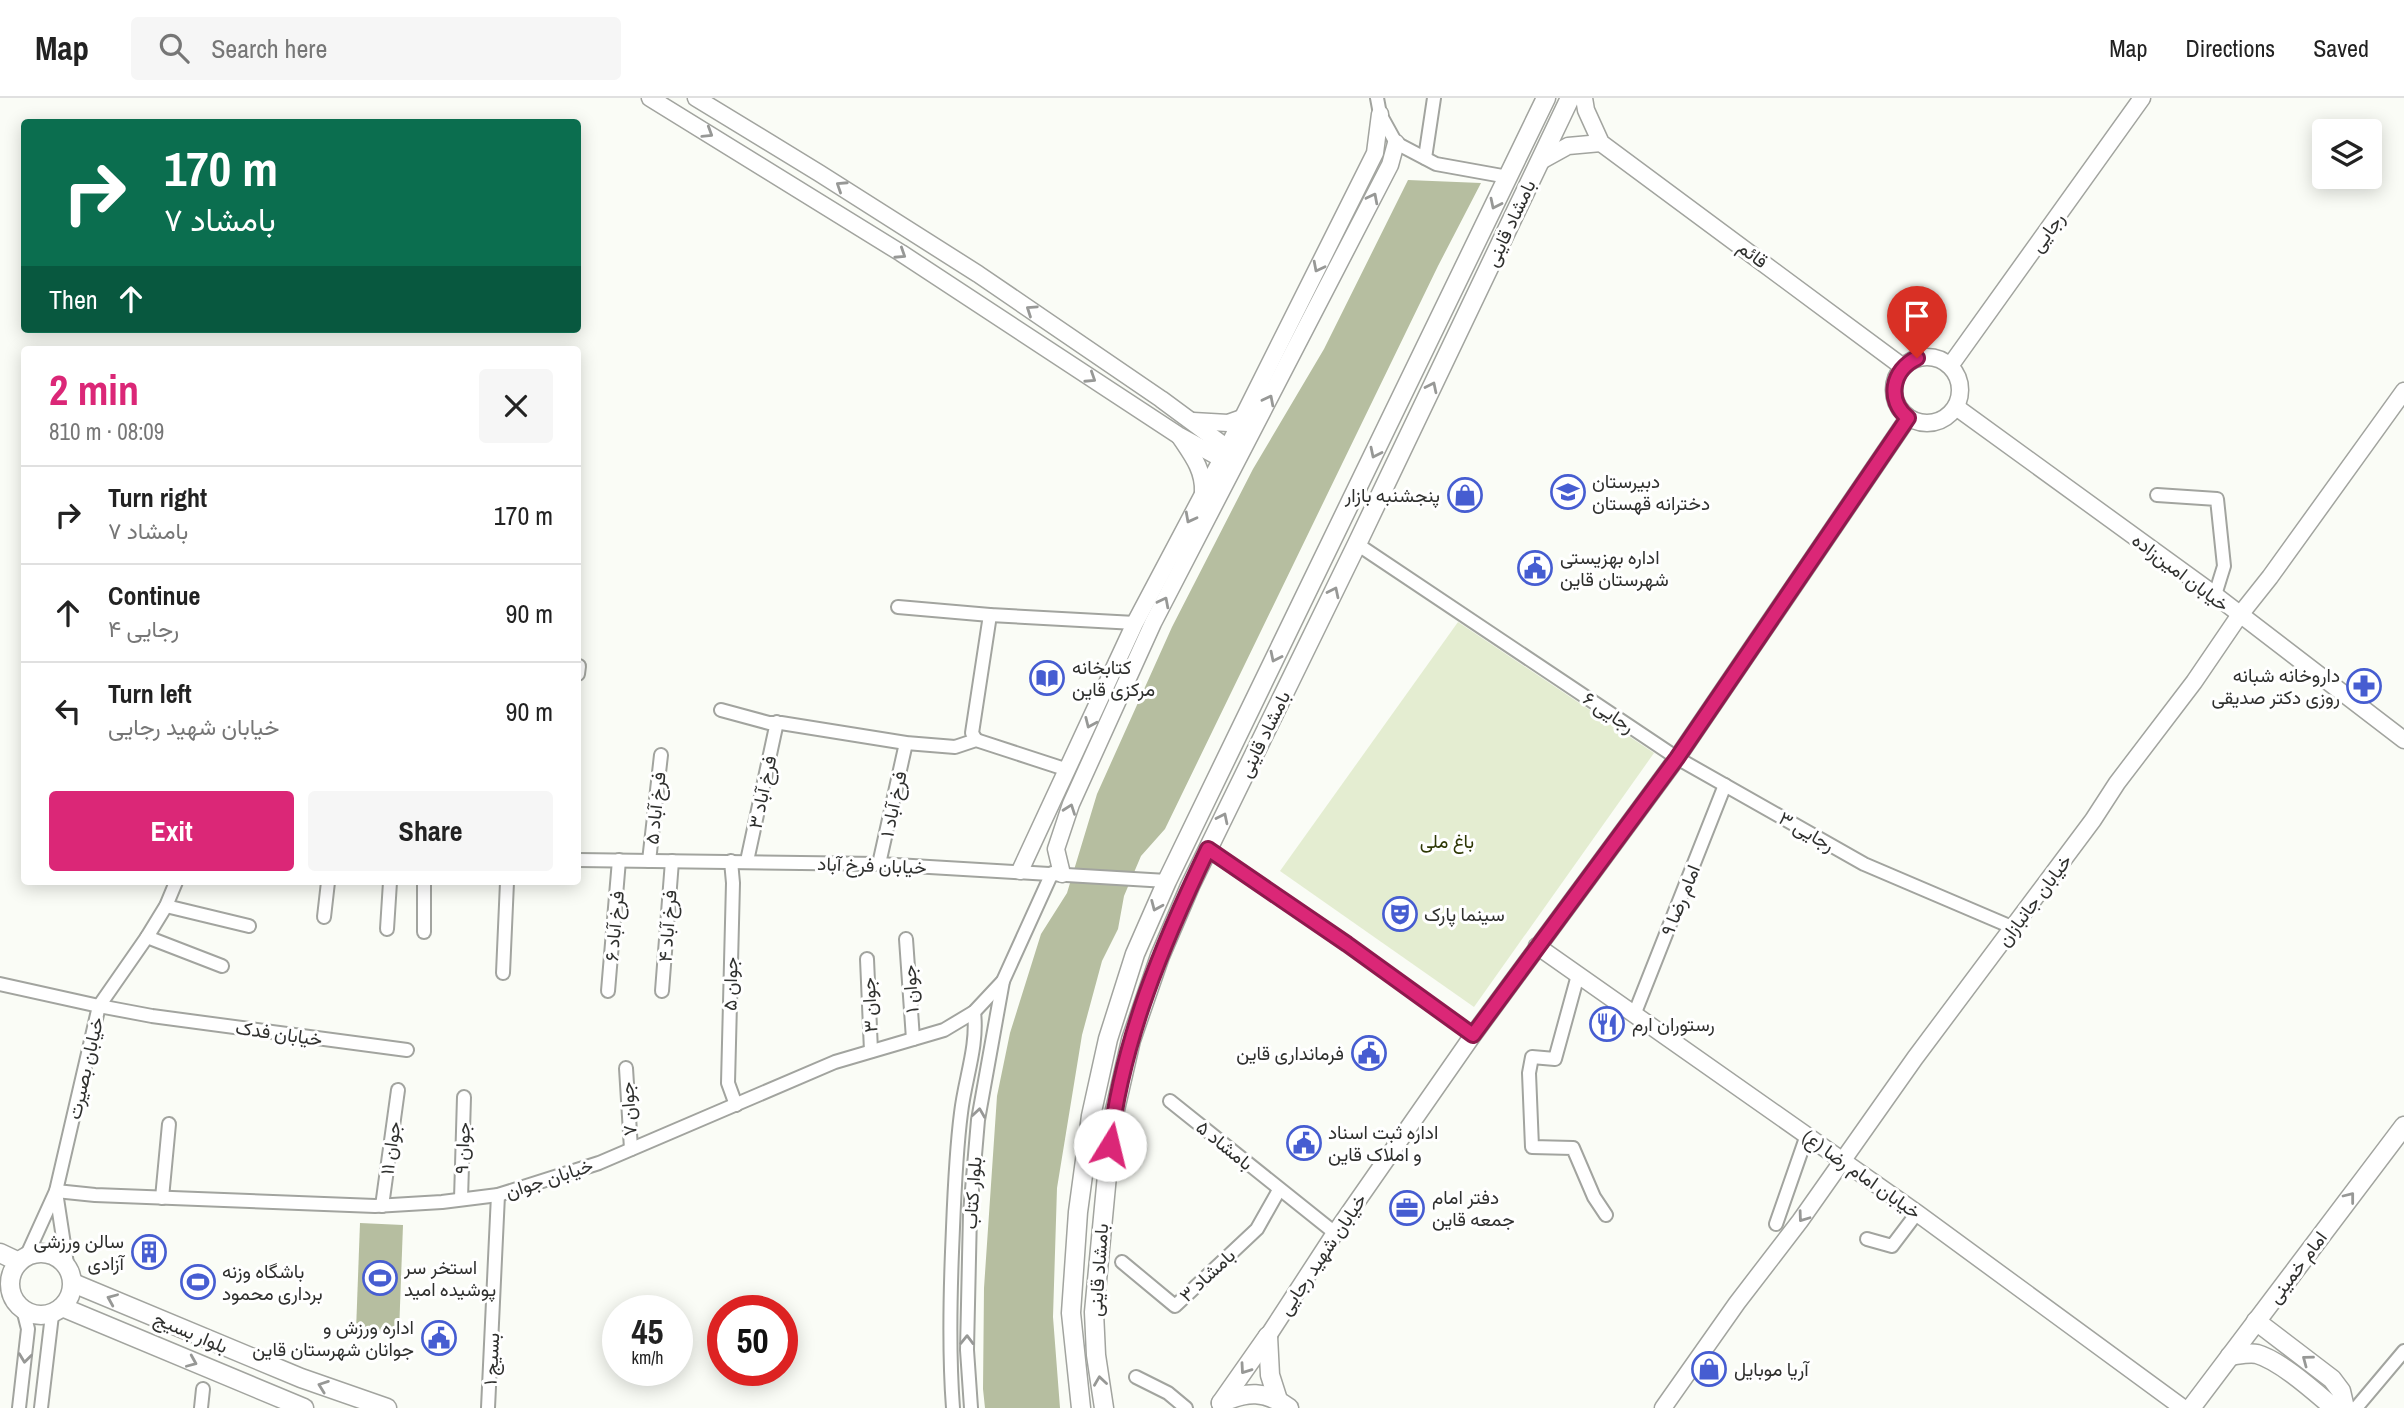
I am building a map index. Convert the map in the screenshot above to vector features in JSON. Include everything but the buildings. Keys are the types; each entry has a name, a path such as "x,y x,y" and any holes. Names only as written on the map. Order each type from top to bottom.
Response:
{"main road":[{"name":"بامشاد قاینی","path":"1081,1408 1071,1313 1078,1212 1091,1116 1108,1039 1135,954 1167,881 1546,98"},
{"name":"بامشاد قاینی","path":"1104,1408 1096,1355 1094,1311 1112,1123 1131,1040 1160,956 1208,849 1570,98"},
{"path":"1394,414 1414,423"},
{"name":"امام خمینی","path":"2191,1408 2404,1126"},
{"path":"0,1253 22,1259"},
{"path":"50,1253 66,1264 73,1283 68,1303 57,1311 32,1315 15,1304 4,1284 14,1266 30,1254 50,1253"},
{"name":"بلوار بسیج","path":"73,1283 301,1378 387,1408"},
{"name":"بلوار بسیج","path":"57,1311 304,1408"},
{"path":"2256,1321 2332,1379 2341,1391 2345,1408"},
{"path":"1268,1336 1270,1375 1283,1404"},
{"path":"1219,1406 1268,1336"},
{"path":"2230,1356 2255,1353 2298,1379 2334,1408"},
{"path":"1075,1356 1096,1355"},
{"path":"1219,1406 1239,1394 1259,1393 1283,1404"}],"street":[{"path":"650,98 901,253 1178,435 1231,457"},
{"path":"696,98 978,274 1192,421 1231,457"},
{"path":"1425,158 1434,98"},
{"name":"قائم","path":"1584,98 1586,110 1601,143 1903,367"},
{"name":"رجایی","path":"1950,366 2142,98"},
{"path":"1378,106 1396,143 1436,164 1508,177"},
{"path":"1020,872 1135,623 1203,492 1231,457 1242,418 1375,153 1378,106"},
{"path":"1003,981 1057,874 1056,849 1071,804 1153,623 1231,457 1390,165 1396,143"},
{"path":"1539,162 1568,146 1601,143"},
{"path":"1926,357 1943,360 1950,366 1956,372 1961,389 1956,407 1941,421 1931,424 1908,418 1897,404 1894,394 1894,384 1903,367 1909,362 1926,357"},
{"name":"خیابان جانبازان","path":"1663,1408 1915,1058 2014,928 2404,391"},
{"name":"خیابان امین‌زاده","path":"1956,407 2215,596 2404,740"},
{"path":"1192,421 1228,423 1242,418"},
{"name":"خیابان شهید رجایی","path":"1268,1336 1335,1233 1473,1035 1677,758 1908,418"},
{"path":"1178,435 1197,463 1203,479 1203,492"},
{"path":"2157,495 2217,499 2224,566 2215,596"},
{"name":"رجایی ۶","path":"1357,544 1677,758"},
{"path":"898,607 1135,623"},
{"path":"976,740 972,733 990,615"},
{"path":"721,710 769,723 777,722 906,743 955,747 976,740 1068,770"},
{"name":"فرخ آباد ۳","path":"747,861 777,722"},
{"name":"فرخ آباد ۱","path":"879,864 906,743"},
{"name":"فرخ آباد ۵","path":"649,861 661,755"},
{"name":"رجایی ۳","path":"1677,758 1864,863 2014,928"},
{"name":"امام رضا ۹","path":"1634,1015 1725,785"},
{"path":"1208,849 1473,1035"},
{"name":"خیابان فرخ آباد","path":"581,860 879,864 1167,881"},
{"name":"فرخ آباد ۶","path":"608,991 619,860"},
{"name":"فرخ آباد ۴","path":"662,991 672,861"},
{"name":"جوان ۵","path":"731,861 733,883 728,1083 736,1105"},
{"name":"خیابان بصیرت","path":"56,1191 99,1006 147,937 166,906 175,885"},
{"path":"324,918 328,885"},
{"path":"387,929 390,885"},
{"path":"424,885 424,932"},
{"path":"503,973 507,885"},
{"path":"166,906 249,926"},
{"path":"147,937 222,966"},
{"name":"جوان ۱","path":"906,939 914,1039"},
{"name":"خیابان امام رضا (ع)","path":"1537,946 1917,1213 2183,1408"},
{"name":"جوان ۳","path":"867,959 871,1051"},
{"path":"1578,975 1555,1059 1532,1057 1529,1073 1532,1147 1573,1148 1594,1197 1606,1215"},
{"name":"خیابان جوان","path":"56,1191 95,1195 382,1206 498,1195 599,1163 800,1076 871,1051 944,1030 974,1012 1003,981"},
{"name":"بلوار کتاب","path":"971,1408 967,1350 970,1213 978,1120 1003,981"},
{"path":"0,984 99,1006"},
{"name":"خیابان فدک","path":"99,1006 152,1016 407,1050"},
{"name":"بلوار کتاب","path":"953,1408 950,1352 954,1204 961,1111 976,1031 974,1012"},
{"name":"جوان ۷","path":"626,1068 631,1149"},
{"name":"جوان ۱۱","path":"382,1206 398,1090"},
{"name":"جوان ۹","path":"461,1199 464,1097"},
{"name":"بامشاد ۵","path":"1170,1101 1335,1233"},
{"path":"162,1198 169,1124"},
{"path":"1776,1224 1807,1136"},
{"name":"بامشاد ۳","path":"1122,1262 1175,1306 1257,1228 1279,1190"},
{"path":"22,1259 56,1191"},
{"path":"56,1191 66,1264"},
{"name":"بسیج ۱","path":"488,1408 498,1195"},
{"path":"1867,1239 1892,1246 1917,1213"},
{"path":"19,1408 28,1329 23,1309"},
{"path":"41,1408 57,1311"},
{"path":"2356,1408 2404,1351"},
{"path":"1136,1377 1168,1393 1186,1408"},
{"path":"201,1408 204,1389"}],"green space":[{"name":"باغ ملی","path":"1458,622 1654,753 1474,1007 1280,871"}],"shaded area":[{"path":"1408,180 1481,183 1438,266 1165,829 1141,856 1124,896 1118,929 1102,961 1082,1035 1057,1188 1053,1317 1060,1408 985,1408 984,1288 997,1096 1010,1033 1041,934 1067,893 1097,794 1172,627 1253,469 1324,349"},
{"name":"استخر سر پوشیده امید","path":"360,1223 403,1225 399,1333 356,1331"}],"place":[{"name":"دبیرستان دخترانه قهستان","path":"1568,492"},
{"name":"پنجشنبه بازار","path":"1465,495"},
{"name":"اداره بهزیستی شهرستان قاین","path":"1535,568"},
{"name":"کتابخانه مرکزی قاین","path":"1047,678"},
{"name":"داروخانه شبانه روزی دکتر صدیقی","path":"2364,686"},
{"name":"سینما پارک","path":"1400,914"},
{"name":"رستوران ارم","path":"1607,1024"},
{"name":"فرمانداری قاین","path":"1369,1053"},
{"name":"اداره ثبت اسناد و املاک قاین","path":"1304,1143"},
{"name":"دفتر امام جمعه قاین","path":"1407,1208"},
{"name":"سالن ورزشی آزادی","path":"149,1252"},
{"name":"استخر سر پوشیده امید","path":"380,1278"},
{"name":"باشگاه وزنه برداری محمود","path":"198,1282"},
{"name":"اداره ورزش و جوانان شهرستان قاین","path":"439,1338"},
{"name":"آریا موبایل","path":"1709,1369"}],"route":[{"path":"1110,1145 1112,1123 1131,1040 1160,956 1208,849 1473,1035 1677,758 1908,418 1897,404 1894,384 1903,367 1917,358"}]}
